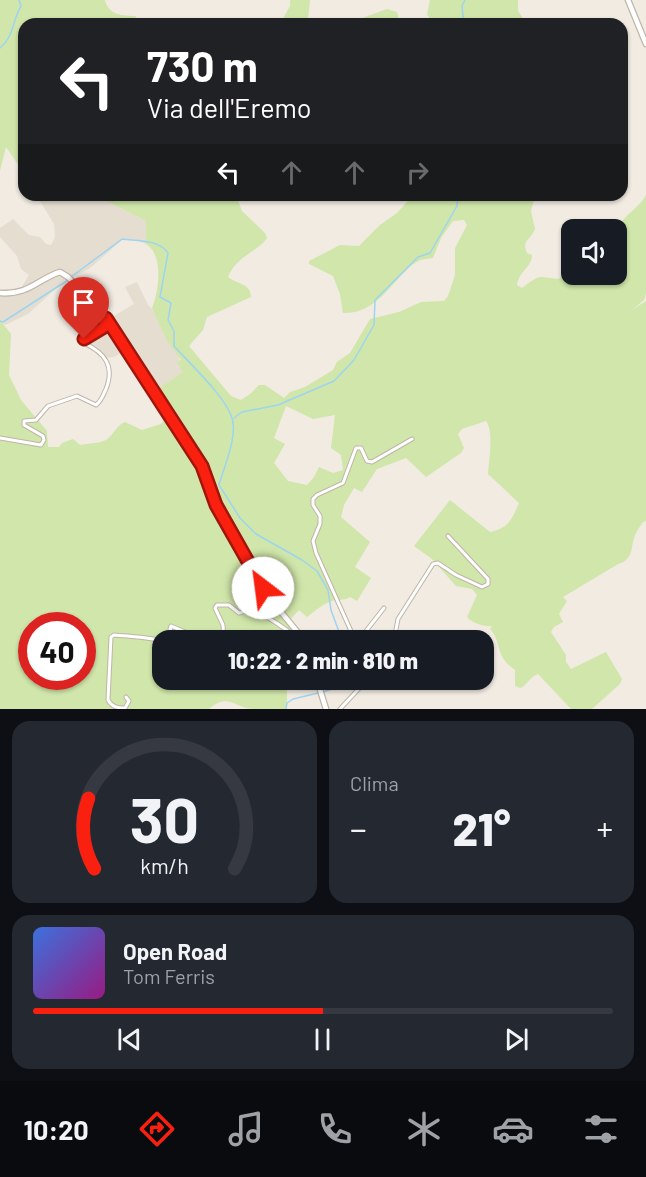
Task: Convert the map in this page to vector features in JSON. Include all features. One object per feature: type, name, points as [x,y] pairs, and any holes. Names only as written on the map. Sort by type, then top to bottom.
[{"type":"street","points":[[628,0],[646,44]]},
{"type":"street","points":[[0,293],[32,288],[60,272],[106,318],[202,466],[216,505],[278,610],[295,630]]},
{"type":"street","points":[[0,438],[41,445],[44,440],[43,436],[24,425],[24,422],[36,420],[48,406],[77,396],[96,405],[101,401],[111,377],[110,367],[102,355],[84,343],[84,339],[104,327],[106,318]]},
{"type":"street","points":[[352,630],[316,553],[313,541],[321,516],[313,505],[313,499],[343,483],[356,448],[361,448],[367,461],[372,462],[412,439]]},
{"type":"street","points":[[396,630],[401,612],[435,562],[482,587],[488,584],[488,579],[473,566],[448,536]]},
{"type":"street","points":[[223,630],[215,608],[217,605],[229,605],[239,613],[249,610],[256,611],[286,630]]},
{"type":"street","points":[[365,630],[384,608]]},
{"type":"street","points":[[126,697],[129,701],[125,708],[117,708],[108,700],[111,638],[114,635],[152,638]]},
{"type":"street","points":[[320,690],[326,709]]},
{"type":"street","points":[[340,709],[358,690]]},
{"type":"shaded area","points":[[40,201],[106,201],[146,221],[146,244],[132,239],[122,240],[89,269],[64,281],[28,314],[5,325],[0,320],[0,290],[21,288],[29,275],[21,269],[17,256],[0,237],[0,228],[13,219],[29,235],[40,237],[46,244],[51,245],[55,237],[54,224]]},
{"type":"shaded area","points":[[137,282],[148,305],[155,312],[166,339],[177,351],[183,372],[153,392],[140,377],[126,350],[114,357],[106,358],[82,344],[81,341],[87,332],[134,304],[125,287]]},
{"type":"green space","points":[[0,0],[105,0],[113,12],[136,16],[136,18],[18,18],[18,164],[6,147],[0,171]]},
{"type":"green space","points":[[290,0],[310,0],[308,18],[283,18],[290,6]]},
{"type":"green space","points":[[430,0],[518,0],[518,11],[523,18],[429,18],[427,14]]},
{"type":"green space","points":[[387,9],[397,12],[398,18],[362,18]]},
{"type":"green space","points":[[646,195],[646,293],[644,300],[632,310],[646,301],[646,521],[635,535],[631,553],[627,559],[563,597],[567,601],[559,614],[563,622],[554,627],[551,632],[566,655],[566,662],[571,669],[606,652],[622,679],[620,684],[592,709],[571,709],[538,674],[523,687],[515,686],[515,670],[508,665],[501,654],[494,630],[490,629],[492,626],[478,624],[467,617],[477,595],[472,589],[456,586],[432,559],[414,546],[450,500],[490,532],[502,528],[512,518],[519,503],[488,474],[490,432],[486,421],[462,429],[458,434],[464,448],[461,453],[426,477],[406,458],[377,469],[362,492],[354,488],[344,505],[341,517],[370,542],[355,567],[371,578],[357,601],[350,597],[335,600],[307,617],[299,610],[289,621],[296,630],[152,630],[152,690],[287,690],[287,709],[253,709],[227,701],[209,709],[0,709],[0,320],[11,334],[9,375],[21,400],[47,431],[48,447],[59,447],[62,443],[73,439],[80,445],[103,441],[125,422],[142,430],[161,424],[167,417],[153,392],[183,372],[177,362],[181,360],[166,339],[152,308],[157,292],[158,265],[152,249],[146,244],[146,221],[106,201],[238,201],[242,211],[265,233],[267,238],[237,263],[228,277],[246,286],[251,297],[207,317],[203,330],[189,346],[231,396],[241,400],[259,385],[265,385],[284,398],[290,392],[305,387],[333,370],[337,362],[350,353],[370,319],[399,312],[421,302],[444,301],[448,296],[455,275],[455,248],[467,225],[464,220],[453,221],[441,238],[433,258],[420,260],[412,265],[373,304],[354,312],[343,313],[340,294],[333,276],[309,264],[309,261],[340,245],[359,246],[408,201],[534,201],[531,211],[535,229],[525,245],[527,253],[532,255],[528,266],[518,280],[517,285],[522,288],[540,277],[559,279],[561,275],[561,285],[627,285],[627,219],[624,219]],"holes":[[[286,406],[313,419],[335,415],[331,448],[341,455],[343,470],[333,473],[319,467],[307,485],[288,481],[274,463],[285,444],[274,438]]]},
{"type":"waterway","points":[[0,48],[10,34],[21,6],[19,0]]},
{"type":"waterway","points":[[463,18],[462,6],[465,0]]},
{"type":"waterway","points":[[234,418],[242,412],[278,405],[334,381],[354,360],[374,325],[375,300],[418,257],[430,253],[457,206],[457,201]]},
{"type":"waterway","points":[[71,277],[122,239],[153,243],[164,248],[168,253],[160,297],[171,303],[168,320],[174,331],[174,346],[215,390],[232,418],[232,443],[219,485],[240,518],[256,534],[317,571],[328,590],[331,610],[338,630]]},
{"type":"waterway","points":[[0,321],[3,322],[68,280]]},
{"type":"waterway","points":[[323,692],[329,690]]},
{"type":"waterway","points":[[286,709],[287,703],[293,699],[318,693]]},
{"type":"route","points":[[84,339],[104,327],[106,318],[159,404],[202,466],[216,505],[263,588]]}]
